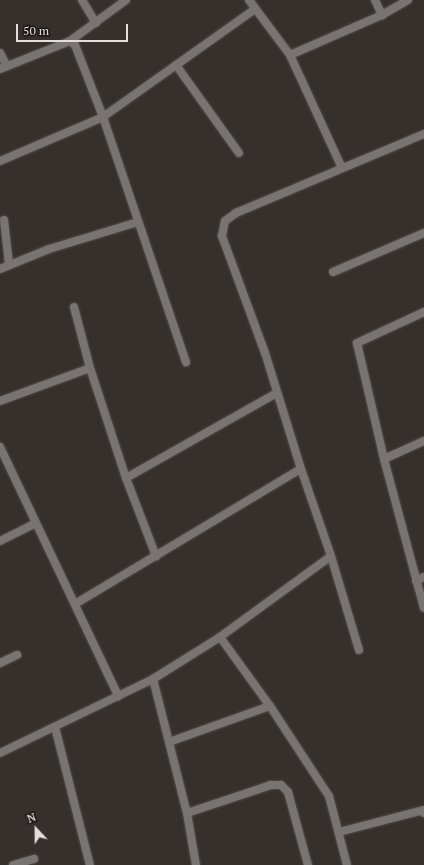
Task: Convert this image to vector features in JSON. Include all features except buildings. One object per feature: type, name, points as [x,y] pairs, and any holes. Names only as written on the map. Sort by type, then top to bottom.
[{"type":"street","points":[[82,0],[96,23]]},
{"type":"street","points":[[0,54],[3,68],[70,41],[126,0]]},
{"type":"street","points":[[249,0],[290,55],[342,168]]},
{"type":"street","points":[[375,0],[382,15]]},
{"type":"street","points":[[290,55],[382,15],[408,0]]},
{"type":"street","points":[[0,161],[103,118],[255,9]]},
{"type":"street","points":[[70,41],[75,45],[103,118],[186,362]]},
{"type":"street","points":[[176,66],[239,153]]},
{"type":"street","points":[[359,650],[332,556],[301,469],[265,354],[222,236],[224,221],[236,213],[424,134]]},
{"type":"street","points":[[4,220],[9,264]]},
{"type":"street","points":[[0,269],[9,264],[49,249],[138,222]]},
{"type":"street","points":[[333,272],[424,233]]},
{"type":"street","points":[[74,307],[90,368],[126,478],[156,556]]},
{"type":"street","points":[[424,312],[357,343],[384,460],[420,579],[424,608]]},
{"type":"street","points":[[0,401],[90,368]]},
{"type":"street","points":[[126,478],[277,393]]},
{"type":"street","points":[[384,460],[424,441]]},
{"type":"street","points":[[0,447],[118,696]]},
{"type":"street","points":[[75,604],[301,469]]},
{"type":"street","points":[[0,541],[36,524]]},
{"type":"street","points":[[0,753],[153,679],[220,637],[332,556]]},
{"type":"street","points":[[220,637],[270,706],[329,796],[347,865]]},
{"type":"street","points":[[0,663],[17,655]]},
{"type":"street","points":[[153,679],[187,813],[196,865]]},
{"type":"street","points":[[169,742],[270,706]]},
{"type":"street","points":[[55,727],[90,865]]},
{"type":"street","points":[[187,813],[271,785],[281,785],[288,792],[308,865]]},
{"type":"street","points":[[338,832],[424,810],[424,812]]},
{"type":"street","points":[[13,865],[34,859]]}]
